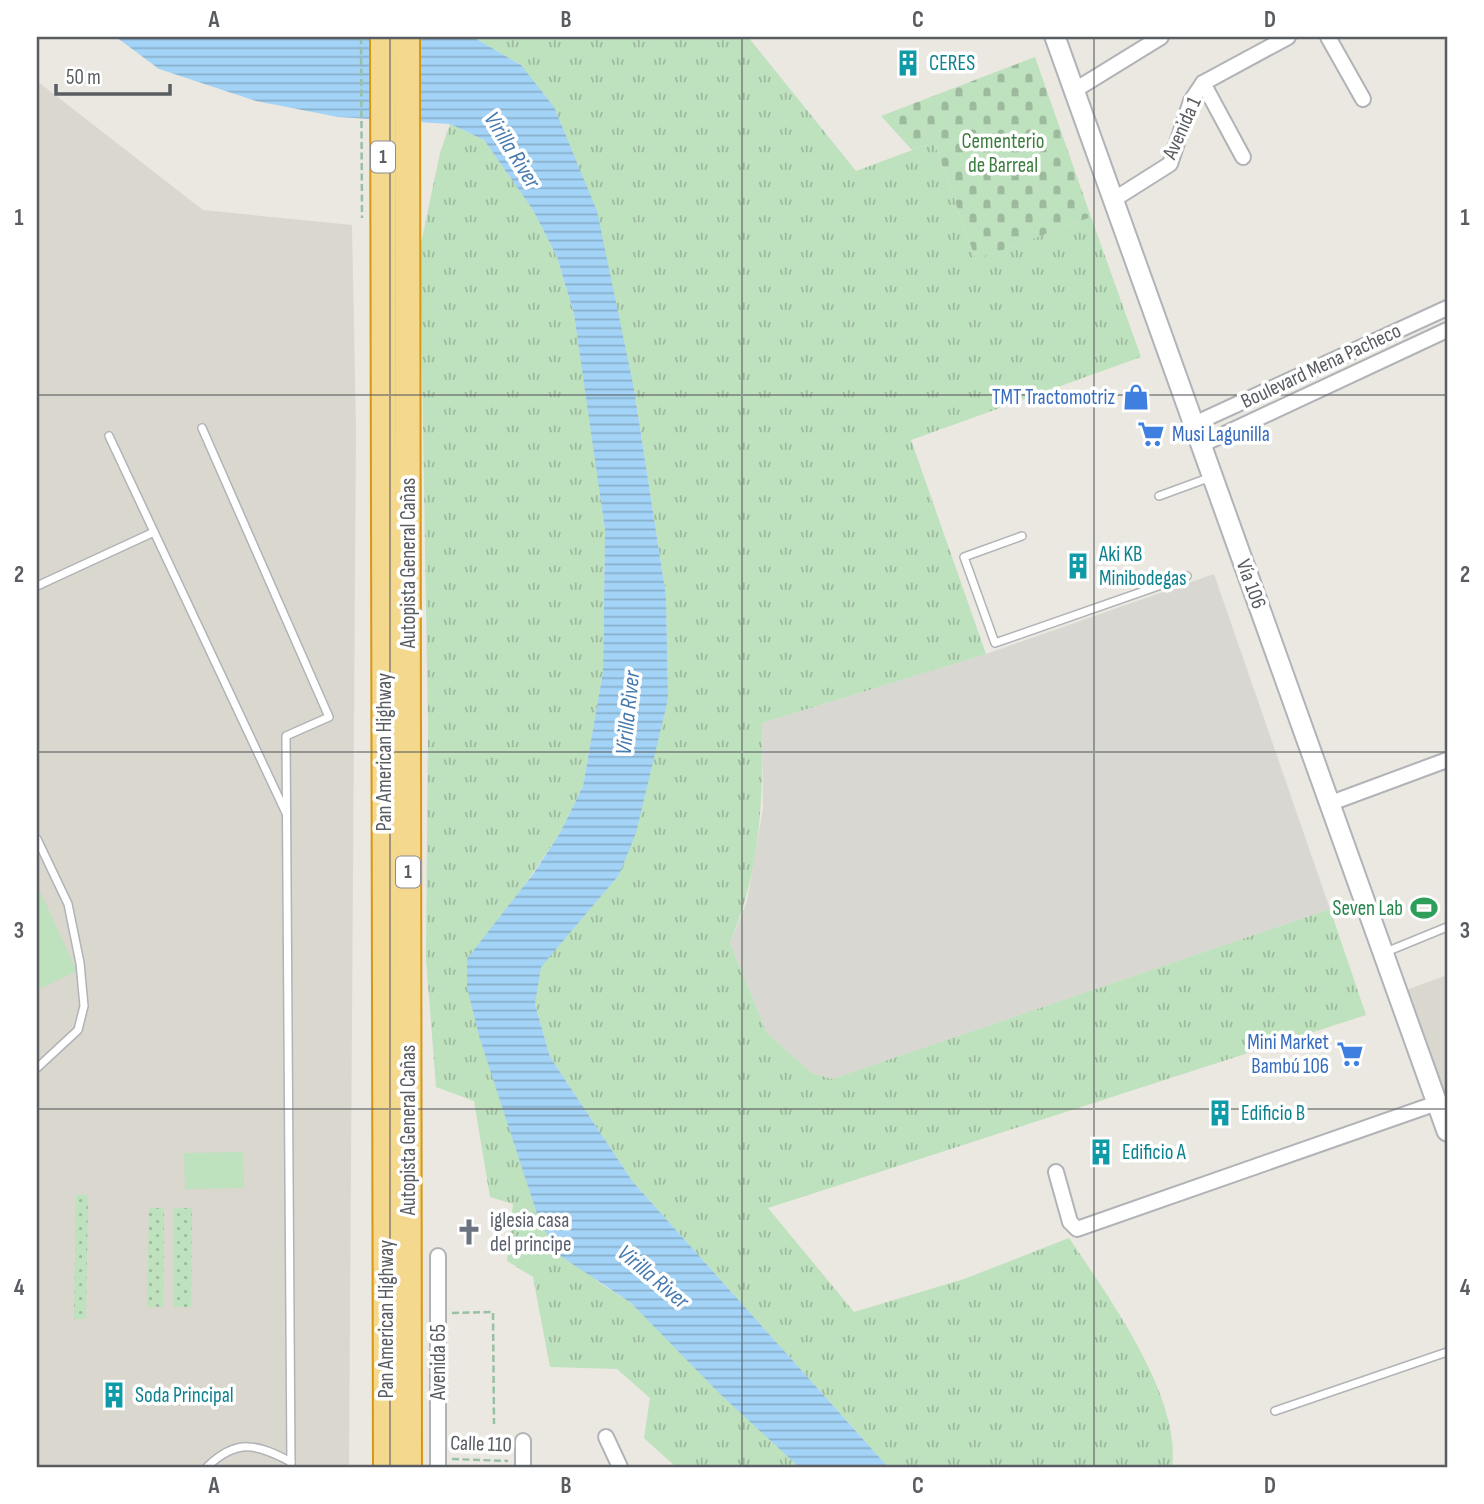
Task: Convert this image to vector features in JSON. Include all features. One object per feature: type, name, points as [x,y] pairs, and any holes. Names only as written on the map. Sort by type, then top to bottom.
[{"type":"highway","name":"Pan American Highway","points":[[383,37],[395,277],[386,1467]]},
{"type":"highway","name":"Autopista General Cañas","points":[[407,37],[395,277],[409,1467]]},
{"type":"main road","name":"Vía 106","points":[[1055,37],[1447,1131]]},
{"type":"street","points":[[1075,90],[1161,37]]},
{"type":"street","name":"Avenida 1","points":[[1113,200],[1170,164],[1191,102],[1203,83],[1288,37]]},
{"type":"street","points":[[1328,37],[1363,99]]},
{"type":"street","points":[[1203,83],[1243,158]]},
{"type":"street","name":"Boulevard Mena Pacheco","points":[[1195,425],[1447,308]]},
{"type":"street","name":"Boulevard Mena Pacheco","points":[[1201,445],[1447,330]]},
{"type":"street","points":[[1348,354],[1357,372]]},
{"type":"street","points":[[1331,803],[1447,760]]},
{"type":"street","points":[[1056,1172],[1070,1222],[1077,1228],[1437,1103]]},
{"type":"street","name":"Avenida 65","points":[[438,1256],[438,1463]]},
{"type":"street","points":[[606,1437],[620,1467]]},
{"type":"street","points":[[523,1441],[523,1464]]},
{"type":"lane","points":[[202,428],[329,717],[286,736],[291,1464]]},
{"type":"lane","points":[[109,436],[288,817]]},
{"type":"lane","points":[[1159,496],[1212,477]]},
{"type":"lane","points":[[37,586],[154,532]]},
{"type":"lane","points":[[1022,536],[964,557],[995,643],[1187,576]]},
{"type":"lane","points":[[37,839],[68,904],[80,963],[83,1006],[78,1030],[37,1068]]},
{"type":"lane","points":[[1384,952],[1447,928]]},
{"type":"lane","points":[[1275,1411],[1447,1352]]},
{"type":"lane","points":[[207,1467],[226,1452],[245,1446],[263,1447],[291,1464]]},
{"type":"path","points":[[361,37],[362,225]]},
{"type":"path","points":[[438,1313],[493,1312],[494,1424]]},
{"type":"path","name":"Calle 110","points":[[438,1463],[523,1464]]},
{"type":"shaded area","points":[[37,81],[203,210],[352,225],[356,429],[349,1467],[37,1467]]},
{"type":"shaded area","points":[[1214,574],[1330,909],[832,1079],[812,1073],[767,1033],[730,943],[747,901],[763,808],[762,723],[986,654]]},
{"type":"shaded area","points":[[1447,975],[1447,1131],[1398,993]]},
{"type":"green space","points":[[473,37],[748,37],[856,171],[934,142],[976,260],[1091,217],[1141,357],[911,440],[986,654],[762,723],[758,835],[748,888],[730,943],[767,1033],[812,1073],[832,1079],[1330,909],[1366,1015],[768,1208],[854,1312],[964,1279],[1069,1238],[1121,1317],[1154,1379],[1172,1439],[1172,1467],[888,1467],[633,1182],[550,1057],[535,1004],[540,967],[619,875],[668,699],[666,596],[634,389],[521,65]]},
{"type":"green space","name":"Cementerio de Barreal","points":[[1035,57],[1091,217],[976,260],[934,142],[912,150],[881,116]]},
{"type":"green space","points":[[450,124],[484,140],[533,210],[557,257],[574,314],[605,530],[603,672],[583,786],[560,833],[512,903],[519,1156],[539,1220],[598,1282],[631,1303],[799,1467],[676,1467],[644,1438],[650,1398],[617,1369],[550,1367],[533,1277],[507,1261],[513,1204],[490,1197],[474,1101],[436,1087],[426,958],[428,726],[420,248],[440,153]]},
{"type":"green space","points":[[37,885],[77,971],[37,990]]},
{"type":"green space","points":[[243,1152],[244,1188],[185,1189],[184,1153]]},
{"type":"green space","points":[[76,1195],[88,1195],[86,1319],[74,1319]]},
{"type":"green space","points":[[149,1208],[164,1208],[163,1307],[147,1307]]},
{"type":"green space","points":[[173,1208],[192,1208],[191,1307],[174,1307]]},
{"type":"water","name":"Virilla River","points":[[116,37],[473,37],[521,65],[554,107],[597,211],[634,389],[666,596],[668,699],[636,833],[619,875],[541,967],[535,1004],[550,1057],[633,1182],[888,1467],[799,1467],[720,1394],[631,1303],[559,1255],[539,1220],[479,1036],[467,987],[467,959],[533,874],[560,833],[583,786],[603,672],[605,530],[574,314],[557,257],[533,210],[484,140],[450,124],[338,117],[256,101],[159,69]]},
{"type":"place","name":"CERES","points":[[908,63]]},
{"type":"place","name":"TMT Tractomotriz","points":[[1136,397]]},
{"type":"place","name":"Musi Lagunilla","points":[[1151,434]]},
{"type":"place","name":"Aki KB Minibodegas","points":[[1078,566]]},
{"type":"place","name":"Seven Lab","points":[[1424,908]]},
{"type":"place","name":"Mini Market Bambú 106","points":[[1350,1054]]},
{"type":"place","name":"Edificio B","points":[[1220,1113]]},
{"type":"place","name":"Edificio A","points":[[1101,1152]]},
{"type":"place","name":"iglesia casa del principe","points":[[469,1232]]},
{"type":"place","name":"Soda Principal","points":[[114,1395]]}]
